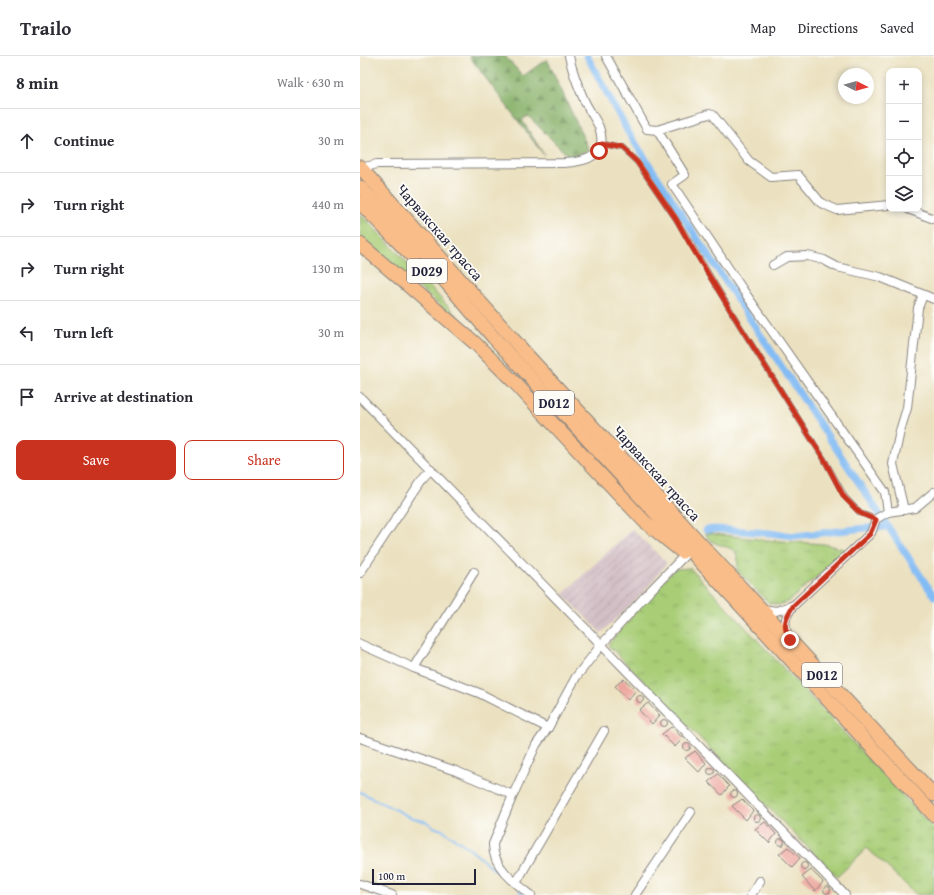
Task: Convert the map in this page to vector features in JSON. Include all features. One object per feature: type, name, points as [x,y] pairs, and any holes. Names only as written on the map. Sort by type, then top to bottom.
[{"type":"highway","name":"Чарвакская трасса","points":[[360,167],[534,362],[934,795]]},
{"type":"highway","name":"Чарвакская трасса","points":[[360,187],[402,231],[494,338],[934,815]]},
{"type":"highway","name":"D029","points":[[360,204],[494,338]]},
{"type":"highway","points":[[360,244],[476,344],[515,383],[644,521],[706,569]]},
{"type":"street","points":[[360,167],[377,164],[572,163],[593,156],[599,151],[602,144],[598,126],[572,71],[569,56]]},
{"type":"street","points":[[606,56],[647,129],[657,130],[713,114],[749,161],[771,177],[798,175],[821,203],[836,210],[886,205]]},
{"type":"street","points":[[657,130],[685,176],[672,184],[747,297],[885,492],[888,512]]},
{"type":"street","points":[[916,212],[934,219]]},
{"type":"street","points":[[772,265],[787,257],[808,256],[824,260],[837,267],[880,277],[934,299]]},
{"type":"street","points":[[904,510],[893,464],[900,431],[907,408],[918,308],[923,295]]},
{"type":"street","points":[[360,397],[845,895]]},
{"type":"street","points":[[360,573],[422,478],[431,469]]},
{"type":"street","points":[[790,640],[787,636],[787,614],[794,605],[870,534],[876,520],[888,512],[915,508],[934,492]]},
{"type":"street","points":[[531,895],[516,883],[495,859],[492,851],[493,844],[513,795],[536,745],[548,728],[576,677],[602,644],[685,554]]},
{"type":"street","points":[[414,668],[474,572]]},
{"type":"street","points":[[760,608],[768,611],[776,611],[794,605]]},
{"type":"street","points":[[360,644],[414,668],[479,693],[548,728]]},
{"type":"street","points":[[516,883],[604,731]]},
{"type":"street","points":[[360,738],[456,771],[513,795]]},
{"type":"street","points":[[635,895],[691,812]]},
{"type":"street","points":[[751,895],[760,881]]},
{"type":"street","points":[[360,884],[392,895]]},
{"type":"lane","points":[[602,144],[622,148],[637,162],[676,219],[732,314],[824,459],[844,497],[860,513],[876,520]]},
{"type":"shaded area","points":[[632,529],[667,563],[640,596],[601,633],[563,594]]},
{"type":"green space","points":[[469,56],[505,56],[523,76],[547,59],[589,150],[570,158],[528,116],[522,120],[544,155]]},
{"type":"green space","points":[[360,213],[476,336],[360,238]]},
{"type":"green space","points":[[705,533],[766,540],[824,544],[847,550],[789,601],[779,605],[769,603],[737,571],[737,556],[732,549],[711,541]]},
{"type":"green space","points":[[690,568],[934,829],[934,895],[917,895],[867,848],[837,877],[608,645],[645,600],[675,569]]},
{"type":"building","points":[[624,679],[636,690],[628,700],[615,686]]},
{"type":"building","points":[[640,696],[643,699],[640,702],[637,699]]},
{"type":"building","points":[[648,703],[660,715],[652,724],[639,710]]},
{"type":"building","points":[[664,720],[667,723],[664,726],[661,723]]},
{"type":"building","points":[[671,727],[683,738],[675,747],[662,734]]},
{"type":"building","points":[[687,744],[690,747],[687,750],[684,747]]},
{"type":"building","points":[[695,751],[706,763],[699,772],[685,758]]},
{"type":"building","points":[[711,768],[714,771],[711,774],[708,771]]},
{"type":"building","points":[[718,774],[729,786],[722,795],[708,782]]},
{"type":"building","points":[[734,791],[737,794],[734,797],[731,794]]},
{"type":"building","points":[[742,799],[753,811],[746,820],[732,806]]},
{"type":"building","points":[[757,815],[760,818],[757,821],[754,818]]},
{"type":"building","points":[[765,822],[776,834],[769,843],[755,829]]},
{"type":"building","points":[[781,839],[784,842],[781,845],[778,842]]},
{"type":"building","points":[[788,847],[800,858],[792,867],[779,854]]},
{"type":"building","points":[[804,863],[807,866],[804,869],[801,866]]},
{"type":"building","points":[[811,870],[823,882],[815,891],[802,877]]},
{"type":"building","points":[[827,887],[830,890],[827,893],[824,890]]},
{"type":"waterway","points":[[587,56],[628,132],[934,596]]},
{"type":"waterway","points":[[706,530],[716,529],[795,536],[887,527]]},
{"type":"waterway","points":[[360,792],[410,817],[427,822],[433,827],[442,830],[466,846],[508,881]]},
{"type":"waterway","points":[[519,891],[524,895]]},
{"type":"route","points":[[599,151],[602,144],[622,148],[637,162],[676,219],[740,326],[824,459],[844,497],[860,513],[876,520],[870,534],[828,575],[794,605],[787,614],[787,636],[790,640]]}]
